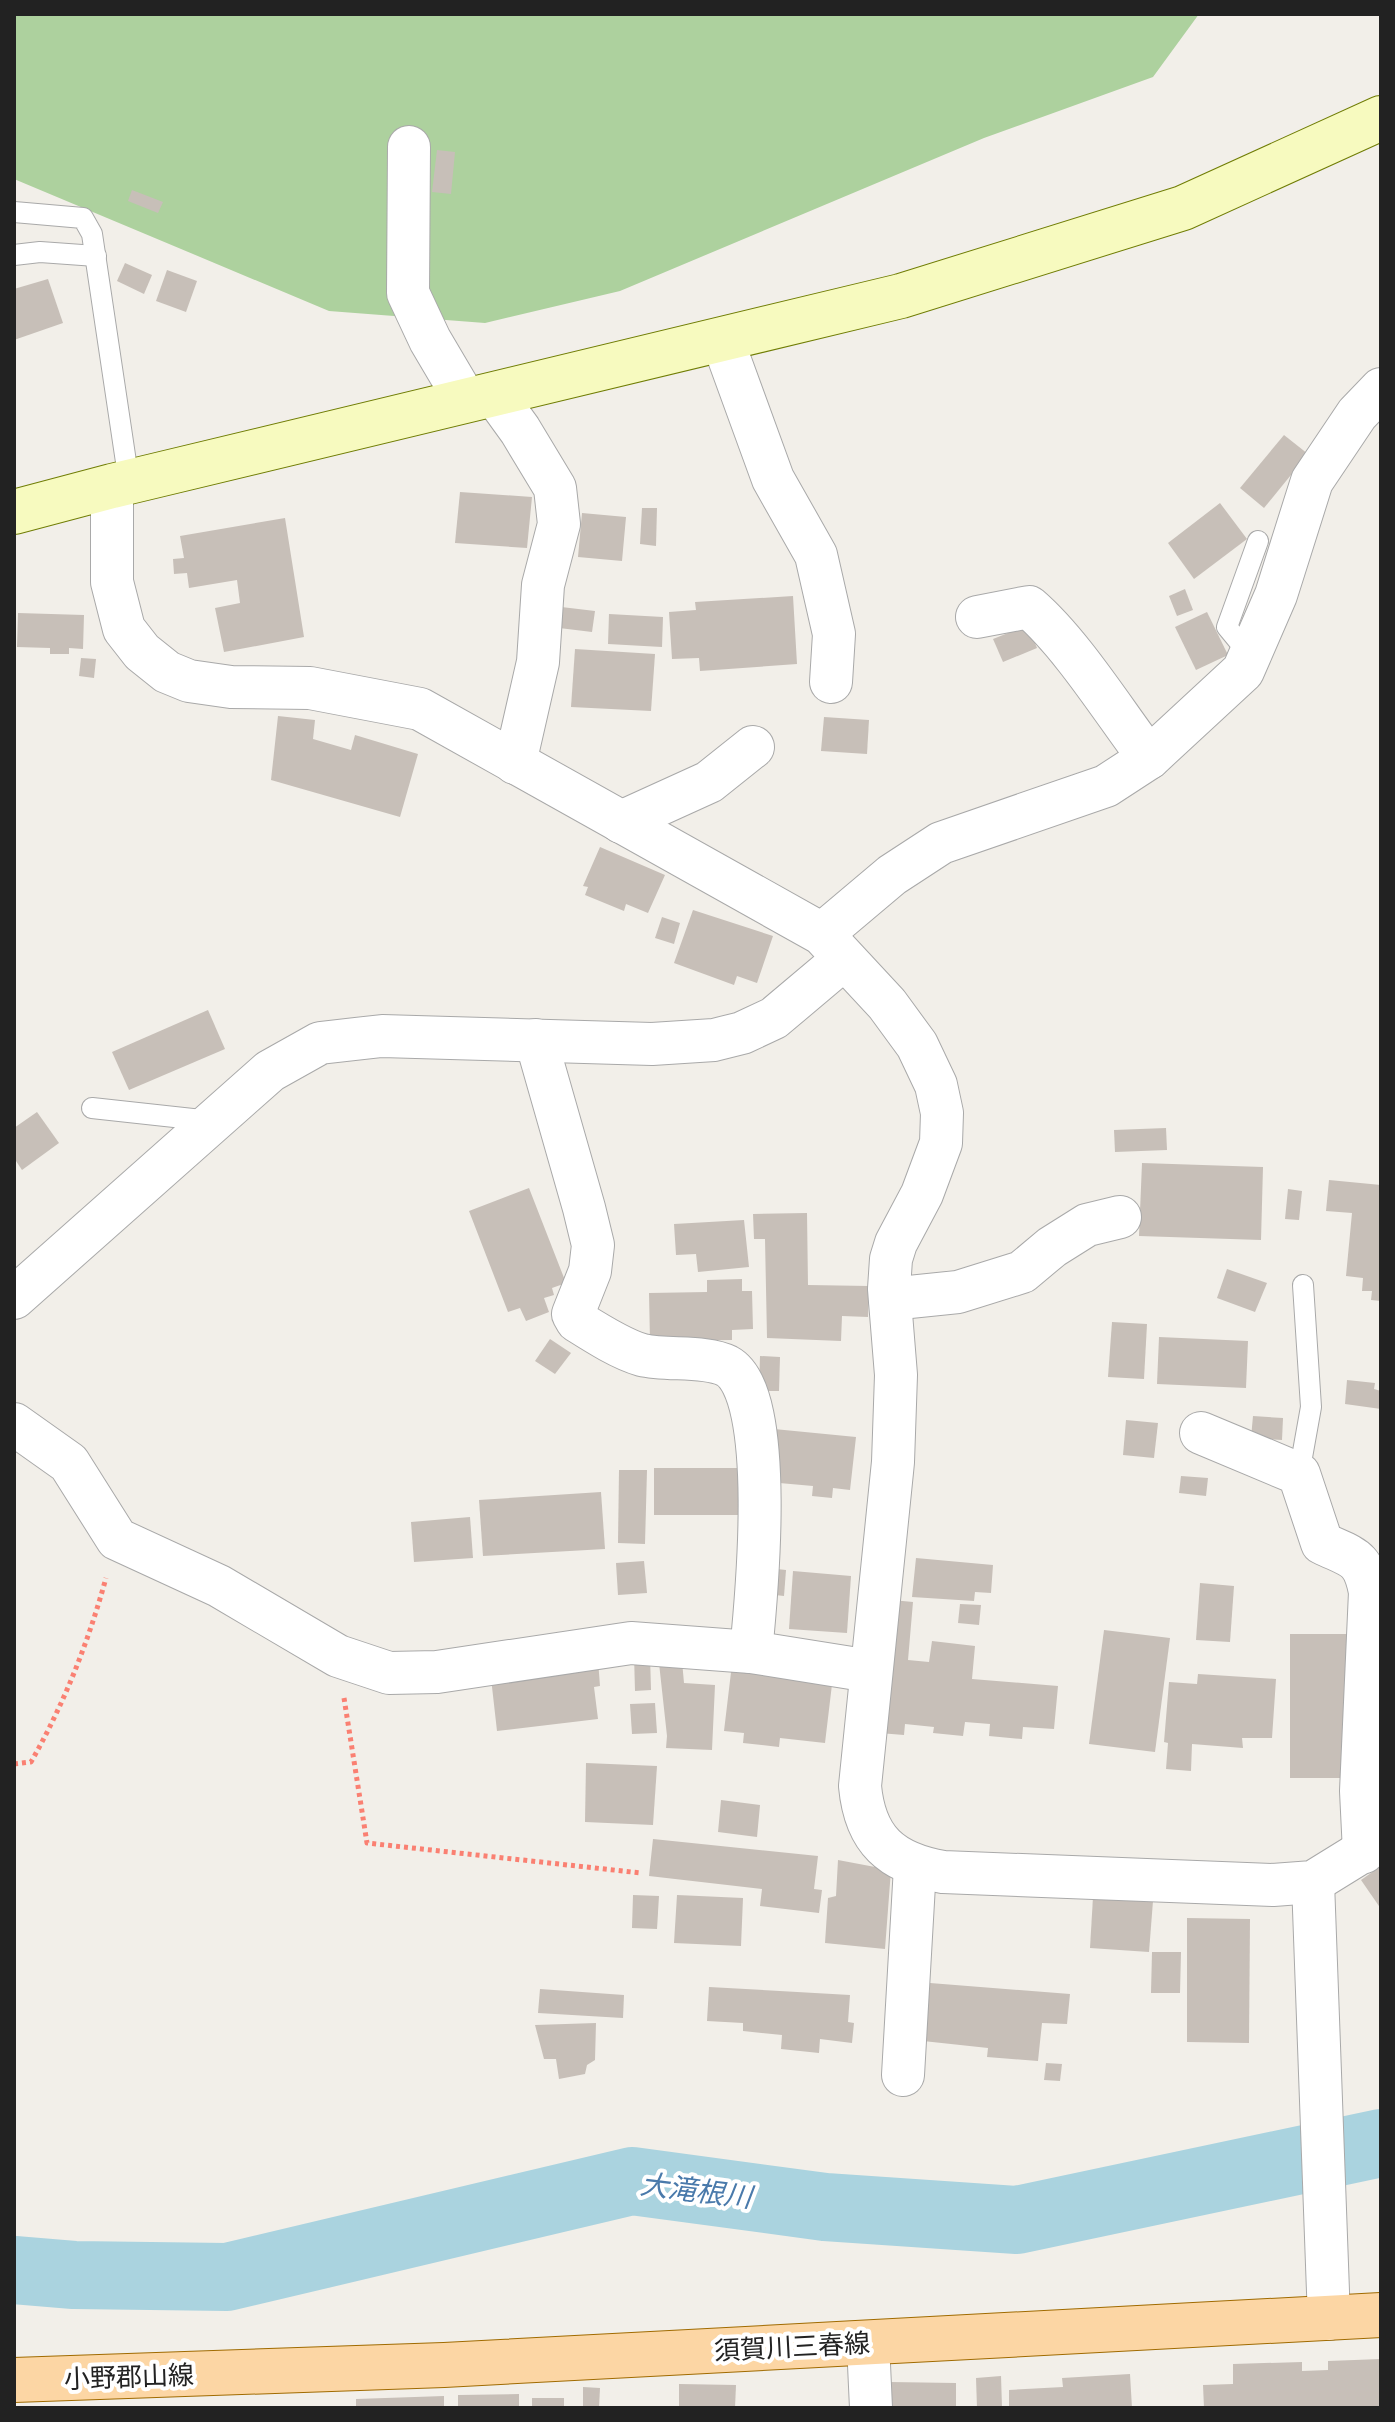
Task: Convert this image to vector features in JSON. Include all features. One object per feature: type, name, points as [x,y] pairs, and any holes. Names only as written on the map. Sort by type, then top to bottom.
[{"type":"main road","name":"須賀川三春線","points":[[233,2391],[868,2343],[1381,2315]]},
{"type":"main road","name":"小野郡山線","points":[[14,2380],[233,2391]]},
{"type":"street","points":[[14,512],[901,296],[1183,208],[1381,118]]},
{"type":"street","points":[[409,147],[408,293],[430,340],[480,397],[520,430],[555,488],[559,524],[543,585],[538,662],[515,763]]},
{"type":"street","points":[[722,339],[773,479],[816,555],[834,634],[831,682]]},
{"type":"street","points":[[14,1298],[270,1071],[320,1043],[382,1036],[652,1044],[714,1040],[742,1033],[774,1018],[892,875],[941,843],[1106,786],[1149,758],[1243,671],[1276,595],[1312,481],[1357,414],[1381,389]]},
{"type":"street","points":[[120,484],[112,582],[124,629],[142,652],[167,672],[189,681],[231,687],[310,688],[420,709],[833,946],[887,1004],[917,1045],[936,1085],[942,1113],[941,1143],[922,1194],[891,1259],[890,1299],[896,1375],[893,1462],[860,1786],[863,1814],[889,1851],[915,1867],[943,1872],[1273,1885],[1313,1882],[1372,1846],[1361,1791],[1370,1592],[1366,1571],[1358,1560],[1322,1543],[1299,1474],[1201,1433]]},
{"type":"street","points":[[977,617],[1029,607],[1082,668],[1149,758]]},
{"type":"street","points":[[621,822],[709,782],[753,747]]},
{"type":"street","points":[[536,1040],[593,1245],[590,1271],[573,1314],[577,1321],[642,1355],[728,1367],[741,1380],[759,1454],[759,1582],[751,1652]]},
{"type":"street","points":[[890,1299],[958,1292],[1022,1272],[1052,1247],[1087,1225],[1120,1217]]},
{"type":"street","points":[[14,1424],[69,1463],[117,1539],[219,1586],[338,1656],[389,1673],[437,1672],[631,1643],[751,1652],[870,1671]]},
{"type":"street","points":[[903,2075],[915,1867]]},
{"type":"street","points":[[1313,1882],[1329,2319]]},
{"type":"street","points":[[868,2343],[871,2408]]},
{"type":"lane","points":[[14,212],[83,218],[92,234],[120,484]]},
{"type":"lane","points":[[14,255],[40,252],[96,256]]},
{"type":"lane","points":[[1250,655],[1227,627],[1258,541]]},
{"type":"lane","points":[[92,1108],[212,1121]]},
{"type":"lane","points":[[1299,1474],[1311,1407],[1303,1285]]},
{"type":"path","points":[[14,1764],[31,1762],[77,1669],[117,1539]]},
{"type":"path","points":[[338,1656],[367,1843],[641,1873]]},
{"type":"green space","points":[[14,14],[1199,14],[1153,77],[984,138],[620,291],[485,323],[329,311],[14,179]]},
{"type":"building","points":[[437,150],[455,152],[451,194],[432,192]]},
{"type":"building","points":[[132,190],[163,202],[158,213],[128,201]]},
{"type":"building","points":[[125,263],[152,275],[144,294],[117,281]]},
{"type":"building","points":[[167,270],[197,281],[186,312],[156,301]]},
{"type":"building","points":[[48,279],[63,323],[14,340],[14,289]]},
{"type":"building","points":[[1284,435],[1308,454],[1264,508],[1240,488]]},
{"type":"building","points":[[460,492],[532,497],[527,548],[455,543]]},
{"type":"building","points":[[1220,503],[1247,539],[1194,579],[1168,543]]},
{"type":"building","points":[[642,508],[657,508],[656,546],[640,544]]},
{"type":"building","points":[[582,513],[626,517],[622,561],[578,557]]},
{"type":"building","points":[[285,518],[304,637],[224,652],[215,608],[240,603],[237,580],[189,588],[187,573],[174,574],[173,559],[184,558],[180,536]]},
{"type":"building","points":[[1185,589],[1193,610],[1177,616],[1169,596]]},
{"type":"building","points":[[793,596],[797,664],[700,671],[699,658],[672,659],[669,612],[696,610],[695,602]]},
{"type":"building","points":[[553,606],[595,611],[592,632],[551,627]]},
{"type":"building","points":[[1207,612],[1228,655],[1196,670],[1175,627]]},
{"type":"building","points":[[18,613],[84,615],[83,649],[69,648],[69,654],[50,654],[50,648],[17,647]]},
{"type":"building","points":[[609,614],[663,617],[662,647],[608,644]]},
{"type":"building","points":[[1028,625],[1037,648],[1003,662],[993,639]]},
{"type":"building","points":[[575,649],[655,654],[651,711],[571,707]]},
{"type":"building","points":[[81,658],[96,659],[94,678],[79,676]]},
{"type":"building","points":[[278,716],[315,720],[313,739],[351,750],[355,735],[418,754],[400,817],[271,780]]},
{"type":"building","points":[[824,717],[869,720],[867,754],[821,751]]},
{"type":"building","points":[[600,847],[665,875],[648,913],[626,904],[624,911],[585,895],[588,887],[583,886]]},
{"type":"building","points":[[693,910],[773,936],[757,983],[737,976],[734,985],[674,963]]},
{"type":"building","points":[[662,917],[680,923],[674,944],[655,938]]},
{"type":"building","points":[[208,1010],[225,1049],[129,1090],[112,1052]]},
{"type":"building","points":[[37,1112],[59,1143],[22,1170],[14,1158],[14,1128]]},
{"type":"building","points":[[1166,1128],[1167,1150],[1115,1152],[1114,1130]]},
{"type":"building","points":[[1142,1163],[1263,1167],[1261,1240],[1139,1236]]},
{"type":"building","points":[[1329,1180],[1381,1185],[1381,1301],[1371,1300],[1372,1291],[1362,1291],[1363,1278],[1346,1276],[1352,1213],[1326,1211]]},
{"type":"building","points":[[529,1188],[566,1283],[552,1288],[554,1295],[544,1298],[549,1312],[526,1321],[520,1308],[508,1312],[469,1211]]},
{"type":"building","points":[[1288,1189],[1302,1191],[1299,1220],[1285,1219]]},
{"type":"building","points":[[807,1213],[808,1285],[869,1286],[868,1317],[842,1316],[841,1341],[767,1338],[765,1239],[754,1239],[753,1214]]},
{"type":"building","points":[[744,1220],[749,1267],[698,1272],[696,1254],[676,1255],[674,1224]]},
{"type":"building","points":[[1227,1269],[1267,1283],[1255,1312],[1217,1298]]},
{"type":"building","points":[[742,1279],[742,1291],[752,1291],[753,1329],[732,1330],[732,1340],[650,1341],[649,1293],[707,1292],[707,1280]]},
{"type":"building","points":[[1112,1322],[1147,1324],[1144,1379],[1108,1377]]},
{"type":"building","points":[[1159,1337],[1248,1341],[1246,1388],[1157,1384]]},
{"type":"building","points":[[550,1339],[571,1353],[555,1374],[535,1361]]},
{"type":"building","points":[[760,1356],[780,1357],[779,1391],[759,1391]]},
{"type":"building","points":[[1347,1380],[1375,1383],[1374,1389],[1381,1391],[1381,1409],[1345,1404]]},
{"type":"building","points":[[1253,1416],[1283,1418],[1282,1440],[1251,1438]]},
{"type":"building","points":[[1126,1420],[1158,1423],[1154,1458],[1123,1455]]},
{"type":"building","points":[[774,1429],[856,1437],[850,1490],[833,1488],[832,1498],[812,1496],[813,1486],[768,1482]]},
{"type":"building","points":[[654,1468],[739,1468],[739,1515],[654,1515]]},
{"type":"building","points":[[619,1470],[647,1470],[645,1544],[618,1543]]},
{"type":"building","points":[[1181,1476],[1208,1478],[1206,1496],[1179,1493]]},
{"type":"building","points":[[601,1492],[605,1549],[483,1556],[479,1500]]},
{"type":"building","points":[[470,1517],[473,1558],[414,1562],[411,1522]]},
{"type":"building","points":[[916,1558],[993,1565],[991,1593],[975,1592],[974,1601],[912,1597]]},
{"type":"building","points":[[644,1561],[647,1593],[618,1595],[616,1563]]},
{"type":"building","points":[[768,1568],[786,1570],[784,1596],[766,1594]]},
{"type":"building","points":[[793,1571],[851,1576],[847,1633],[789,1629]]},
{"type":"building","points":[[1200,1583],[1234,1586],[1230,1642],[1196,1640]]},
{"type":"building","points":[[892,1600],[913,1602],[908,1660],[929,1662],[932,1641],[975,1646],[972,1679],[1058,1686],[1054,1729],[1023,1727],[1022,1739],[989,1736],[990,1724],[965,1722],[963,1736],[933,1733],[934,1727],[905,1724],[904,1735],[879,1733]]},
{"type":"building","points":[[960,1604],[981,1605],[979,1625],[958,1623]]},
{"type":"building","points":[[1104,1630],[1170,1638],[1155,1752],[1089,1744]]},
{"type":"building","points":[[1290,1634],[1353,1634],[1352,1778],[1290,1778]]},
{"type":"building","points":[[634,1655],[650,1655],[651,1690],[635,1691]]},
{"type":"building","points":[[598,1660],[600,1686],[594,1687],[598,1719],[497,1731],[491,1678]]},
{"type":"building","points":[[682,1661],[684,1683],[715,1685],[712,1750],[666,1748],[659,1663]]},
{"type":"building","points":[[732,1664],[833,1676],[825,1743],[780,1738],[779,1747],[743,1743],[744,1733],[724,1731]]},
{"type":"building","points":[[1198,1674],[1276,1679],[1272,1738],[1242,1738],[1243,1748],[1192,1744],[1191,1771],[1166,1769],[1168,1743],[1164,1742],[1169,1682],[1197,1684]]},
{"type":"building","points":[[655,1703],[657,1733],[632,1734],[630,1704]]},
{"type":"building","points":[[586,1763],[657,1766],[653,1825],[585,1822]]},
{"type":"building","points":[[721,1800],[760,1805],[757,1837],[718,1832]]},
{"type":"building","points":[[653,1839],[818,1856],[814,1889],[822,1890],[819,1913],[760,1906],[762,1889],[649,1876]]},
{"type":"building","points":[[838,1860],[891,1870],[885,1949],[825,1943],[828,1898],[836,1896]]},
{"type":"building","points":[[1381,1866],[1381,1909],[1361,1880]]},
{"type":"building","points":[[633,1895],[659,1896],[657,1929],[632,1928]]},
{"type":"building","points":[[677,1895],[743,1898],[741,1946],[674,1943]]},
{"type":"building","points":[[1093,1897],[1153,1901],[1149,1952],[1090,1948]]},
{"type":"building","points":[[1187,1918],[1250,1919],[1249,2043],[1187,2042]]},
{"type":"building","points":[[1152,1952],[1181,1952],[1180,1993],[1151,1993]]},
{"type":"building","points":[[930,1983],[1070,1994],[1067,2024],[1042,2023],[1038,2061],[987,2057],[988,2048],[923,2041]]},
{"type":"building","points":[[709,1987],[850,1995],[848,2022],[854,2023],[852,2043],[820,2039],[819,2053],[781,2049],[782,2035],[743,2031],[743,2023],[707,2021]]},
{"type":"building","points":[[540,1989],[624,1995],[623,2018],[538,2013]]},
{"type":"building","points":[[596,2023],[595,2060],[587,2065],[585,2074],[559,2079],[556,2059],[544,2059],[535,2025]]},
{"type":"building","points":[[1046,2063],[1062,2064],[1060,2081],[1044,2080]]},
{"type":"building","points":[[1381,2359],[1381,2408],[1204,2408],[1203,2385],[1233,2384],[1233,2364],[1302,2362],[1302,2371],[1328,2370],[1328,2361]]},
{"type":"building","points":[[1130,2374],[1132,2408],[1009,2408],[1009,2390],[1063,2387],[1062,2378]]},
{"type":"building","points":[[1001,2376],[1002,2408],[977,2408],[976,2378]]},
{"type":"building","points":[[890,2382],[956,2383],[956,2408],[889,2408]]},
{"type":"building","points":[[679,2384],[736,2385],[735,2408],[679,2408]]},
{"type":"building","points":[[583,2387],[600,2388],[599,2408],[583,2408]]},
{"type":"building","points":[[519,2394],[519,2408],[458,2408],[458,2395]]},
{"type":"building","points":[[444,2396],[444,2408],[356,2408],[356,2399]]},
{"type":"building","points":[[532,2398],[564,2398],[564,2408],[532,2408]]},
{"type":"waterway","name":"大滝根川","points":[[14,2270],[74,2275],[227,2277],[632,2181],[825,2207],[1017,2220],[1381,2143]]}]
